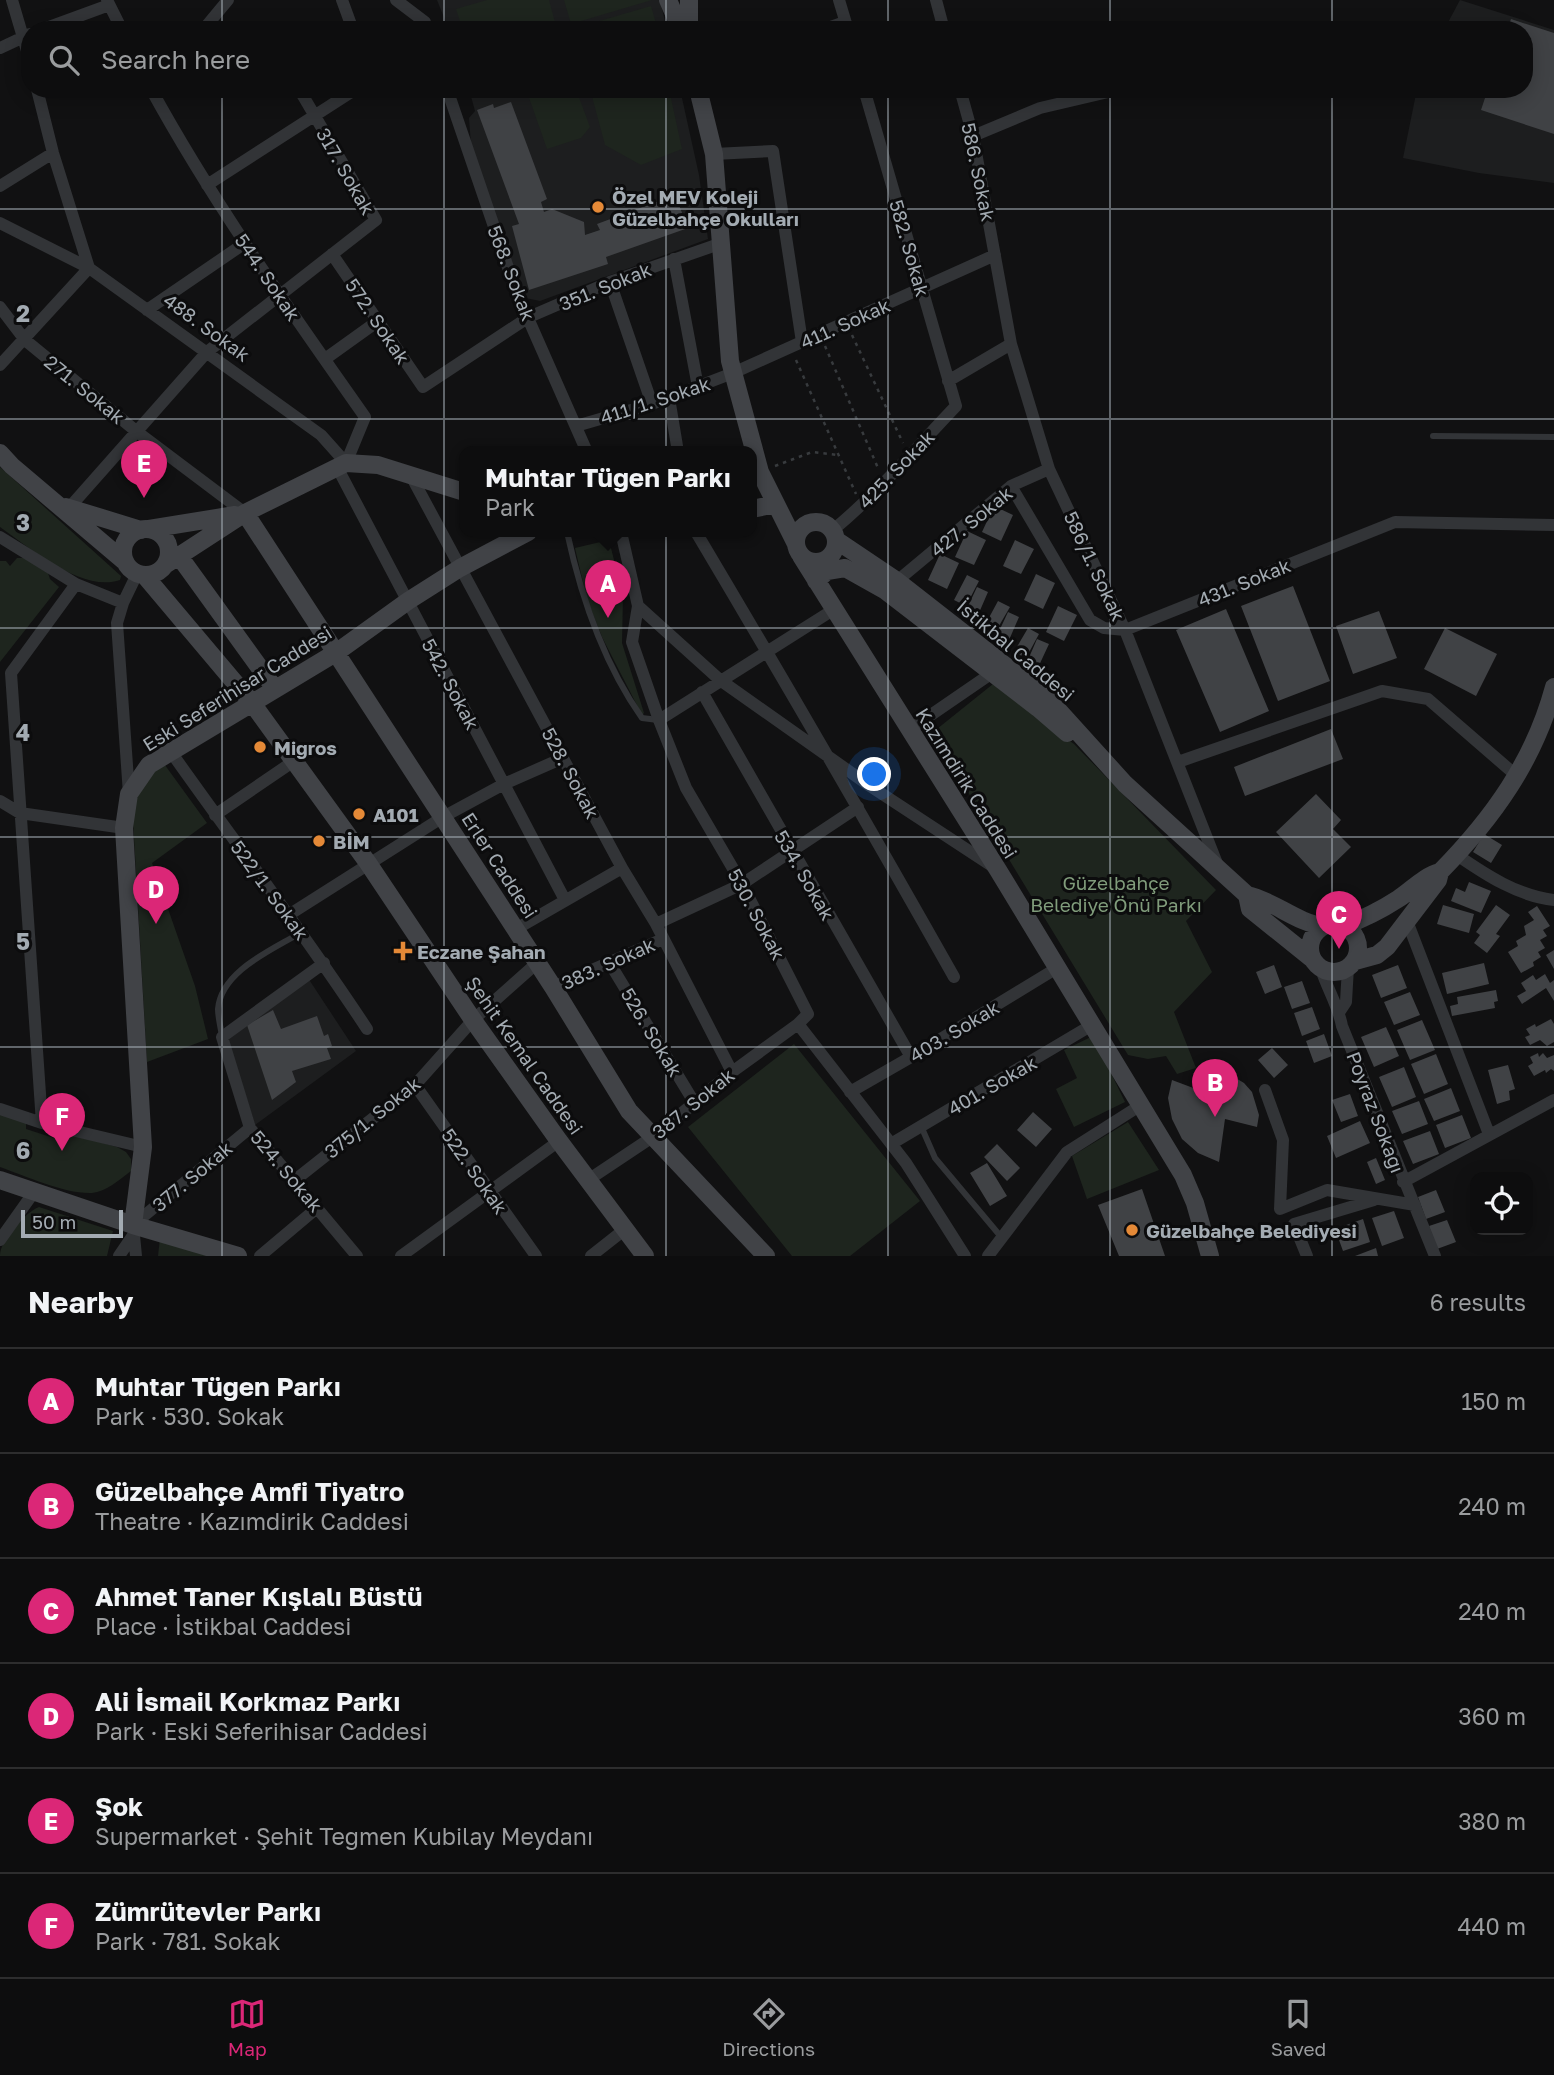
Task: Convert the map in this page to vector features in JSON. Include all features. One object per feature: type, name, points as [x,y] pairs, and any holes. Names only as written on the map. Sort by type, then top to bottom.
[{"type":"main road","points":[[667,0],[677,21]]},
{"type":"main road","points":[[689,0],[689,21]]},
{"type":"main road","name":"Kazımdirik Caddesi","points":[[700,98],[714,154],[730,361],[753,446]]},
{"type":"main road","points":[[0,453],[12,466],[64,506],[124,561],[128,568],[141,575],[160,571],[245,513],[341,465],[378,465],[459,490]]},
{"type":"main road","name":"Kazımdirik Caddesi","points":[[757,461],[798,550],[833,610],[998,870],[1184,1175],[1210,1256]]},
{"type":"main road","points":[[757,508],[776,504],[828,526],[835,535],[834,552],[828,558],[813,562],[798,550],[796,537],[803,526],[816,521]]},
{"type":"main road","points":[[64,506],[156,532],[167,543],[168,558],[275,689]]},
{"type":"main road","points":[[124,561],[124,543],[128,537],[145,529],[245,513]]},
{"type":"main road","name":"Erler Caddesi","points":[[245,513],[516,929],[629,1111],[766,1256]]},
{"type":"main road","name":"İstikbal Caddesi","points":[[835,535],[1049,700],[1125,784],[1247,895],[1260,898],[1308,924],[1324,926]]},
{"type":"main road","name":"Eski Seferihisar Caddesi","points":[[133,1229],[143,1147],[124,828],[129,794],[149,765],[337,652],[460,568],[519,537]]},
{"type":"main road","points":[[828,558],[886,591],[1038,708],[1125,784]]},
{"type":"main road","points":[[817,581],[827,571],[845,568]]},
{"type":"main road","name":"Şehit Kemal Caddesi","points":[[141,575],[251,703],[294,761],[368,863],[473,1020],[645,1256]]},
{"type":"main road","points":[[1440,872],[1431,874],[1400,898],[1365,918],[1343,926],[1324,926],[1311,940],[1310,948],[1316,964],[1337,972],[1377,955],[1387,947],[1438,880],[1440,872],[1478,832],[1518,777],[1547,713],[1554,687]]},
{"type":"main road","name":"İstikbal Caddesi","points":[[1247,895],[1250,909],[1316,964]]},
{"type":"main road","points":[[1343,926],[1355,936],[1357,944],[1352,964]]},
{"type":"main road","points":[[0,1180],[133,1229],[238,1256]]},
{"type":"street","points":[[12,0],[21,21]]},
{"type":"street","points":[[210,21],[228,0]]},
{"type":"street","points":[[342,0],[350,21]]},
{"type":"street","points":[[396,0],[420,21]]},
{"type":"street","points":[[416,0],[424,21]]},
{"type":"street","points":[[839,0],[845,21]]},
{"type":"street","points":[[936,0],[942,21]]},
{"type":"street","points":[[63,21],[108,2],[118,21]]},
{"type":"street","points":[[0,48],[21,38]]},
{"type":"street","points":[[0,365],[89,268],[53,153],[39,98]]},
{"type":"street","name":"544. Sokak","points":[[157,98],[207,185],[365,417],[341,465]]},
{"type":"street","name":"317. Sokak","points":[[64,506],[207,352],[376,220],[304,98]]},
{"type":"street","points":[[207,185],[341,98]]},
{"type":"street","name":"568. Sokak","points":[[450,98],[516,291],[584,446]]},
{"type":"street","name":"582. Sokak","points":[[867,98],[956,406]]},
{"type":"street","name":"586. Sokak","points":[[962,98],[973,136],[995,255]]},
{"type":"street","points":[[973,136],[1041,108],[1083,98]]},
{"type":"street","points":[[714,154],[773,151],[796,345]]},
{"type":"street","points":[[0,186],[53,153]]},
{"type":"street","name":"488. Sokak","points":[[0,223],[89,268],[321,436],[341,465]]},
{"type":"street","points":[[148,310],[245,243]]},
{"type":"street","name":"351. Sokak","points":[[423,387],[529,317],[610,282],[722,243]]},
{"type":"street","name":"572. Sokak","points":[[332,254],[423,387]]},
{"type":"street","name":"411. Sokak","points":[[733,373],[995,255]]},
{"type":"street","name":"586/1. Sokak","points":[[995,255],[1011,344],[1049,469],[1125,631],[1220,870]]},
{"type":"street","points":[[674,259],[698,387]]},
{"type":"street","points":[[610,282],[652,404]]},
{"type":"street","name":"271. Sokak","points":[[0,307],[25,340],[136,431],[245,513]]},
{"type":"street","points":[[325,359],[378,321]]},
{"type":"street","points":[[948,381],[1011,344]]},
{"type":"street","name":"411/1. Sokak","points":[[576,426],[652,404],[733,373]]},
{"type":"street","points":[[668,398],[677,446]]},
{"type":"street","name":"425. Sokak","points":[[835,535],[956,406]]},
{"type":"street","name":"542. Sokak","points":[[341,465],[408,601],[565,900]]},
{"type":"street","name":"427. Sokak","points":[[897,581],[1011,486],[1049,469]]},
{"type":"street","name":"528. Sokak","points":[[410,474],[622,868],[656,924],[732,1072]]},
{"type":"street","points":[[1011,486],[1090,620],[1104,628],[1125,631]]},
{"type":"street","name":"431. Sokak","points":[[1125,631],[1395,522],[1554,526]]},
{"type":"street","name":"530. Sokak","points":[[622,537],[638,606],[632,642],[659,720],[686,788],[742,884],[808,1014],[798,1024]]},
{"type":"street","points":[[699,537],[858,807],[954,977]]},
{"type":"street","points":[[1,540],[76,584],[123,603]]},
{"type":"street","points":[[129,794],[117,623],[123,603],[141,575]]},
{"type":"street","points":[[42,1123],[11,673],[76,584]]},
{"type":"street","points":[[638,606],[720,680],[825,755],[998,870]]},
{"type":"street","points":[[659,720],[833,610]]},
{"type":"street","points":[[909,730],[992,673]]},
{"type":"street","points":[[1178,762],[1382,691],[1428,699],[1518,777]]},
{"type":"street","name":"534. Sokak","points":[[702,692],[791,852],[911,1057]]},
{"type":"street","name":"522/1. Sokak","points":[[171,752],[367,1028]]},
{"type":"street","points":[[287,916],[443,817],[504,784],[563,758]]},
{"type":"street","points":[[215,814],[294,761]]},
{"type":"street","points":[[0,801],[20,813],[124,828]]},
{"type":"street","points":[[656,924],[742,884],[858,807]]},
{"type":"street","points":[[1457,855],[1490,877],[1538,898],[1554,900]]},
{"type":"street","points":[[516,929],[622,868]]},
{"type":"street","points":[[1407,921],[1489,1134]]},
{"type":"street","name":"383. Sokak","points":[[553,987],[663,939]]},
{"type":"street","name":"526. Sokak","points":[[609,962],[694,1102]]},
{"type":"street","name":"375/1. Sokak","points":[[295,1180],[415,1084],[473,1020],[537,963]]},
{"type":"street","points":[[222,1037],[324,964]]},
{"type":"street","name":"Poyraz Sokağı","points":[[1316,964],[1332,1003],[1340,1011],[1342,1026],[1435,1256]]},
{"type":"street","points":[[1340,1011],[1346,1002],[1352,964]]},
{"type":"street","name":"403. Sokak","points":[[850,1092],[1057,968]]},
{"type":"street","points":[[798,1024],[906,1163],[965,1256]]},
{"type":"street","name":"387. Sokak","points":[[588,1180],[654,1136],[732,1072],[798,1024]]},
{"type":"street","name":"401. Sokak","points":[[891,1144],[1092,1025]]},
{"type":"street","name":"524. Sokak","points":[[222,1037],[250,1128],[357,1256]]},
{"type":"street","name":"522. Sokak","points":[[415,1084],[536,1256]]},
{"type":"street","points":[[1265,1090],[1283,1140],[1280,1209],[1327,1190],[1415,1205]]},
{"type":"street","points":[[1403,1182],[1554,1100]]},
{"type":"street","points":[[988,1256],[1066,1152],[1141,1105]]},
{"type":"street","points":[[0,1109],[42,1123],[143,1147]]},
{"type":"street","name":"377. Sokak","points":[[119,1256],[133,1229],[250,1128]]},
{"type":"street","points":[[401,1256],[559,1141]]},
{"type":"street","points":[[0,1240],[34,1192]]},
{"type":"street","points":[[1307,1256],[1294,1224],[1377,1199]]},
{"type":"street","points":[[260,1256],[317,1208]]},
{"type":"street","points":[[133,1229],[136,1256]]},
{"type":"street","points":[[591,1256],[624,1230]]},
{"type":"lane","points":[[1433,436],[1554,438]]},
{"type":"lane","points":[[568,537],[577,579],[622,689],[642,718],[659,720]]},
{"type":"lane","points":[[222,1037],[218,1010],[232,979],[246,966],[300,933]]},
{"type":"lane","points":[[920,1126],[935,1158],[1002,1238]]},
{"type":"path","points":[[846,322],[909,455]]},
{"type":"path","points":[[820,334],[885,484]]},
{"type":"path","points":[[796,345],[838,455],[862,507]]},
{"type":"path","points":[[760,472],[812,452],[838,455]]},
{"type":"shaded area","points":[[437,0],[660,0],[665,21],[445,21]]},
{"type":"shaded area","points":[[1460,0],[1526,21],[1449,21]]},
{"type":"shaded area","points":[[1533,23],[1554,30],[1554,183],[1479,173],[1403,158],[1415,98],[1533,98]]},
{"type":"shaded area","name":"Özel MEV Koleji Güzelbahçe Okulları","points":[[471,98],[682,98],[699,175],[708,239],[540,301],[521,297],[471,145],[469,118],[475,111]]},
{"type":"shaded area","points":[[308,978],[356,1051],[255,1125],[227,1036]]},
{"type":"green space","points":[[487,0],[549,0],[555,21],[460,21],[456,9]]},
{"type":"green space","points":[[564,0],[652,0],[581,21],[570,21]]},
{"type":"green space","points":[[651,6],[655,21],[599,21]]},
{"type":"green space","points":[[529,98],[579,98],[590,127],[581,138],[547,149]]},
{"type":"green space","points":[[592,98],[671,98],[682,149],[641,165],[605,145]]},
{"type":"green space","points":[[0,467],[121,576],[120,580],[89,580],[73,574],[41,556],[0,527]]},
{"type":"green space","points":[[609,540],[623,596],[622,643],[644,713],[642,715],[602,637],[587,599],[575,548]]},
{"type":"green space","points":[[17,558],[25,558],[48,573],[50,579],[59,587],[0,662],[0,561],[6,561],[10,566]]},
{"type":"green space","name":"Güzelbahçe Belediye Önü Parkı","points":[[993,684],[1074,744],[1216,890],[1186,921],[1212,972],[1174,1012],[1196,1068],[1177,1074],[1166,1056],[1148,1059],[1128,1055],[932,733]]},
{"type":"green space","points":[[162,761],[207,823],[152,863],[195,986],[208,1039],[147,1062],[133,820],[135,795]]},
{"type":"green space","points":[[1093,1036],[1125,1102],[1074,1127],[1056,1089],[1077,1078],[1064,1050]]},
{"type":"green space","points":[[794,1044],[920,1201],[850,1256],[792,1256],[688,1127]]},
{"type":"green space","points":[[0,1110],[26,1118],[26,1129],[63,1141],[64,1132],[117,1147],[131,1159],[131,1171],[108,1188],[81,1193],[57,1188],[0,1167]]},
{"type":"green space","points":[[1128,1122],[1159,1170],[1087,1199],[1072,1156]]},
{"type":"green space","points":[[39,1207],[113,1231],[107,1256],[0,1256],[4,1242],[14,1228]]},
{"type":"green space","points":[[160,1238],[218,1256],[158,1256]]},
{"type":"building","points":[[1533,26],[1554,33],[1554,134],[1481,110],[1485,98],[1533,98]]},
{"type":"building","points":[[511,102],[547,199],[541,202],[544,212],[552,209],[584,222],[585,235],[600,230],[597,224],[675,195],[688,228],[606,257],[608,264],[529,290],[512,226],[519,224],[477,110],[493,104],[494,108]]},
{"type":"building","points":[[994,506],[1013,515],[1001,541],[982,532]]},
{"type":"building","points":[[967,531],[986,540],[974,565],[955,557]]},
{"type":"building","points":[[1015,540],[1034,549],[1021,574],[1003,566]]},
{"type":"building","points":[[940,554],[959,563],[947,589],[928,580]]},
{"type":"building","points":[[1036,574],[1055,583],[1043,609],[1024,600]]},
{"type":"building","points":[[967,575],[979,581],[966,606],[954,600]]},
{"type":"building","points":[[1293,586],[1330,681],[1278,701],[1241,606]]},
{"type":"building","points":[[977,587],[988,592],[975,622],[963,617]]},
{"type":"building","points":[[998,601],[1010,607],[996,631],[985,625]]},
{"type":"building","points":[[1058,606],[1077,615],[1064,641],[1046,632]]},
{"type":"building","points":[[1226,609],[1269,711],[1220,732],[1176,630]]},
{"type":"building","points":[[1379,611],[1397,658],[1353,674],[1336,626]]},
{"type":"building","points":[[1008,612],[1019,617],[1006,647],[994,642]]},
{"type":"building","points":[[1028,628],[1039,634],[1026,658],[1014,652]]},
{"type":"building","points":[[1445,628],[1497,654],[1476,696],[1424,669]]},
{"type":"building","points":[[1037,639],[1049,644],[1035,674],[1024,669]]},
{"type":"building","points":[[1331,729],[1343,759],[1245,796],[1234,767]]},
{"type":"building","points":[[1316,794],[1341,820],[1333,829],[1351,847],[1319,878],[1276,832]]},
{"type":"building","points":[[1484,834],[1502,845],[1491,863],[1473,852]]},
{"type":"building","points":[[1469,882],[1491,891],[1481,913],[1451,901],[1456,888],[1465,892]]},
{"type":"building","points":[[1443,905],[1474,914],[1469,933],[1437,924]]},
{"type":"building","points":[[1496,905],[1510,915],[1496,934],[1500,936],[1487,953],[1474,943],[1480,935],[1476,932]]},
{"type":"building","points":[[1537,906],[1550,926],[1543,930],[1547,936],[1540,940],[1545,948],[1538,952],[1541,957],[1533,962],[1534,966],[1521,973],[1508,952],[1518,946],[1516,941],[1526,935],[1524,926],[1534,920],[1528,912]]},
{"type":"building","points":[[1554,950],[1554,969],[1546,955]]},
{"type":"building","points":[[1484,963],[1489,984],[1447,994],[1442,973]]},
{"type":"building","points":[[1274,965],[1282,987],[1265,994],[1256,972]]},
{"type":"building","points":[[1398,965],[1407,988],[1381,998],[1372,975]]},
{"type":"building","points":[[1545,974],[1550,983],[1554,980],[1554,1001],[1546,988],[1522,1004],[1517,996],[1526,991],[1521,983],[1533,975],[1536,980]]},
{"type":"building","points":[[1302,981],[1310,1003],[1292,1009],[1284,987]]},
{"type":"building","points":[[1496,990],[1498,1001],[1494,1002],[1495,1008],[1452,1016],[1450,1006],[1458,1004],[1457,997]]},
{"type":"building","points":[[1410,992],[1420,1015],[1394,1025],[1384,1002]]},
{"type":"building","points":[[1312,1007],[1320,1029],[1302,1036],[1294,1013]]},
{"type":"building","points":[[273,1010],[281,1029],[317,1016],[324,1036],[328,1034],[332,1046],[327,1048],[331,1059],[292,1071],[296,1082],[272,1100],[247,1025]]},
{"type":"building","points":[[1551,1019],[1554,1024],[1554,1042],[1547,1046],[1540,1040],[1530,1045],[1525,1037],[1530,1035],[1526,1029]]},
{"type":"building","points":[[1422,1020],[1435,1050],[1410,1060],[1397,1030]]},
{"type":"building","points":[[1386,1027],[1399,1056],[1374,1067],[1361,1037]]},
{"type":"building","points":[[1324,1034],[1332,1056],[1314,1063],[1306,1041]]},
{"type":"building","points":[[1272,1048],[1288,1065],[1274,1078],[1258,1060]]},
{"type":"building","points":[[1538,1053],[1539,1057],[1543,1053],[1547,1058],[1554,1055],[1554,1071],[1551,1069],[1546,1073],[1545,1070],[1534,1076],[1528,1066],[1533,1063],[1530,1057]]},
{"type":"building","points":[[1436,1054],[1448,1084],[1424,1094],[1411,1064]]},
{"type":"building","points":[[1508,1065],[1515,1089],[1509,1091],[1510,1100],[1497,1104],[1488,1070]]},
{"type":"building","points":[[1404,1067],[1416,1097],[1392,1107],[1379,1077]]},
{"type":"building","points":[[1224,1071],[1244,1083],[1252,1092],[1259,1115],[1257,1127],[1225,1119],[1219,1162],[1198,1153],[1182,1139],[1172,1119],[1168,1098],[1172,1080],[1212,1095]]},
{"type":"building","points":[[1451,1088],[1460,1111],[1434,1121],[1424,1099]]},
{"type":"building","points":[[1350,1094],[1358,1116],[1341,1122],[1332,1100]]},
{"type":"building","points":[[1419,1101],[1428,1124],[1402,1134],[1392,1111]]},
{"type":"building","points":[[1033,1112],[1052,1129],[1036,1147],[1017,1130]]},
{"type":"building","points":[[1462,1115],[1471,1138],[1445,1148],[1436,1125]]},
{"type":"building","points":[[1360,1121],[1370,1143],[1336,1158],[1327,1136]]},
{"type":"building","points":[[1430,1131],[1439,1154],[1413,1164],[1403,1141]]},
{"type":"building","points":[[997,1144],[1020,1168],[1007,1181],[984,1157]]},
{"type":"building","points":[[1376,1158],[1385,1180],[1376,1184],[1367,1162]]},
{"type":"building","points":[[987,1163],[1007,1196],[990,1206],[970,1173]]},
{"type":"building","name":"Güzelbahçe Belediyesi","points":[[1142,1189],[1165,1256],[1119,1256],[1098,1205]]},
{"type":"building","points":[[1436,1190],[1445,1212],[1426,1219],[1418,1197]]},
{"type":"building","points":[[1394,1211],[1404,1238],[1382,1246],[1372,1218]]},
{"type":"building","points":[[1363,1219],[1370,1242],[1343,1251],[1335,1229]]},
{"type":"building","points":[[1447,1220],[1456,1242],[1437,1249],[1429,1226]]},
{"type":"building","points":[[1376,1248],[1378,1256],[1355,1256]]},
{"type":"place","name":"Özel MEV Koleji Güzelbahçe Okulları","points":[[598,207]]},
{"type":"place","name":"Şok","points":[[144,498]]},
{"type":"place","name":"Muhtar Tüğen Parkı","points":[[608,618]]},
{"type":"place","name":"Migros","points":[[260,747]]},
{"type":"place","name":"A101","points":[[359,814]]},
{"type":"place","name":"BİM","points":[[319,841]]},
{"type":"place","name":"Ali İsmail Korkmaz Parkı","points":[[156,924]]},
{"type":"place","name":"Ahmet Taner Kışlalı Büstü","points":[[1339,949]]},
{"type":"place","name":"Eczane Şahan","points":[[403,951]]},
{"type":"place","name":"Güzelbahçe Amfi Tiyatro","points":[[1215,1117]]},
{"type":"place","name":"Zümrütevler Parkı","points":[[62,1151]]},
{"type":"place","name":"Güzelbahçe Belediyesi","points":[[1132,1230]]}]
